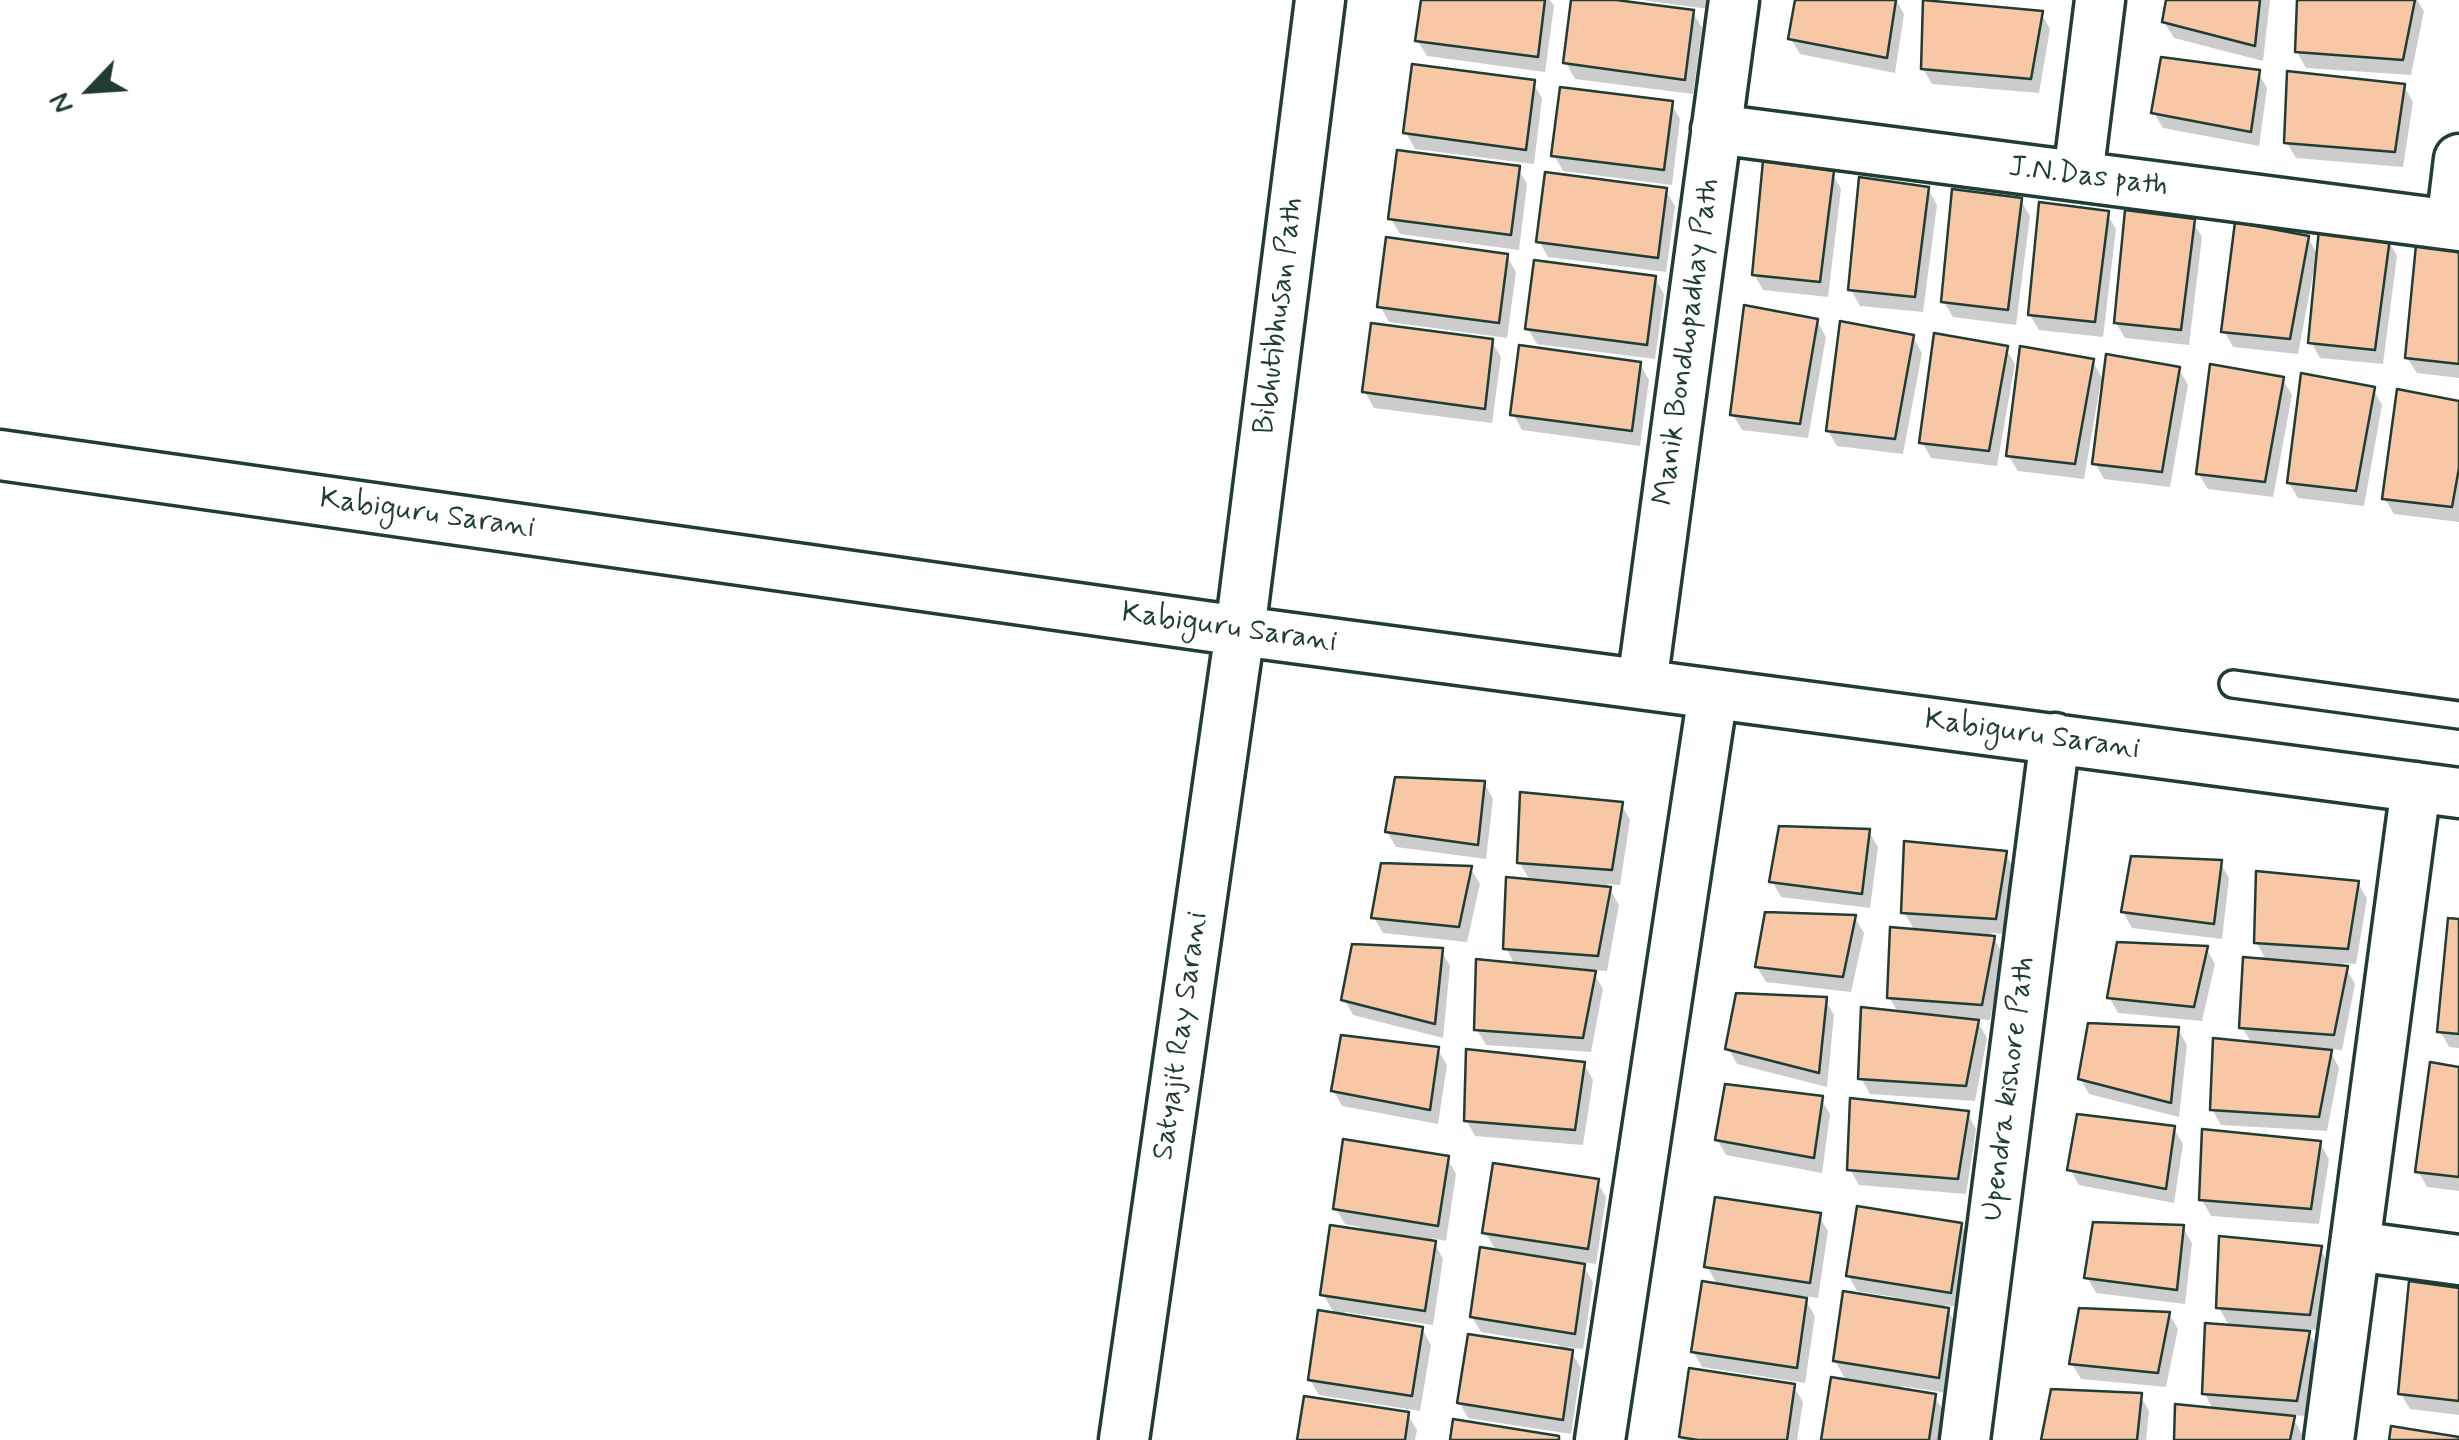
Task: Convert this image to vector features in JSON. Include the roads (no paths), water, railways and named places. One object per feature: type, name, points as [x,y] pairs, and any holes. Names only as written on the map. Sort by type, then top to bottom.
[{"type":"street","name":"Bibhutibhusan Path","points":[[1240,631],[1320,0]]},
{"type":"street","name":"Manik Bondhopadhay Path","points":[[1642,684],[1734,0]]},
{"type":"street","points":[[2078,176],[2100,0]]},
{"type":"street","name":"J.N.Das path","points":[[1716,130],[2455,225]]},
{"type":"street","points":[[2455,225],[2459,160]]},
{"type":"street","name":"Kabiguru Sarani","points":[[0,455],[1240,631],[2438,790]]},
{"type":"street","name":"Satyajit Ray Sarani","points":[[1124,1440],[1240,631]]},
{"type":"street","points":[[1600,1440],[1713,694]]},
{"type":"street","name":"Upendra kishore Path","points":[[1965,1440],[2055,738]]},
{"type":"street","points":[[2329,1440],[2355,1246],[2438,790]]},
{"type":"street","points":[[2355,1246],[2459,1260]]},
{"type":"lane","points":[[2233,684],[2459,716]]}]
